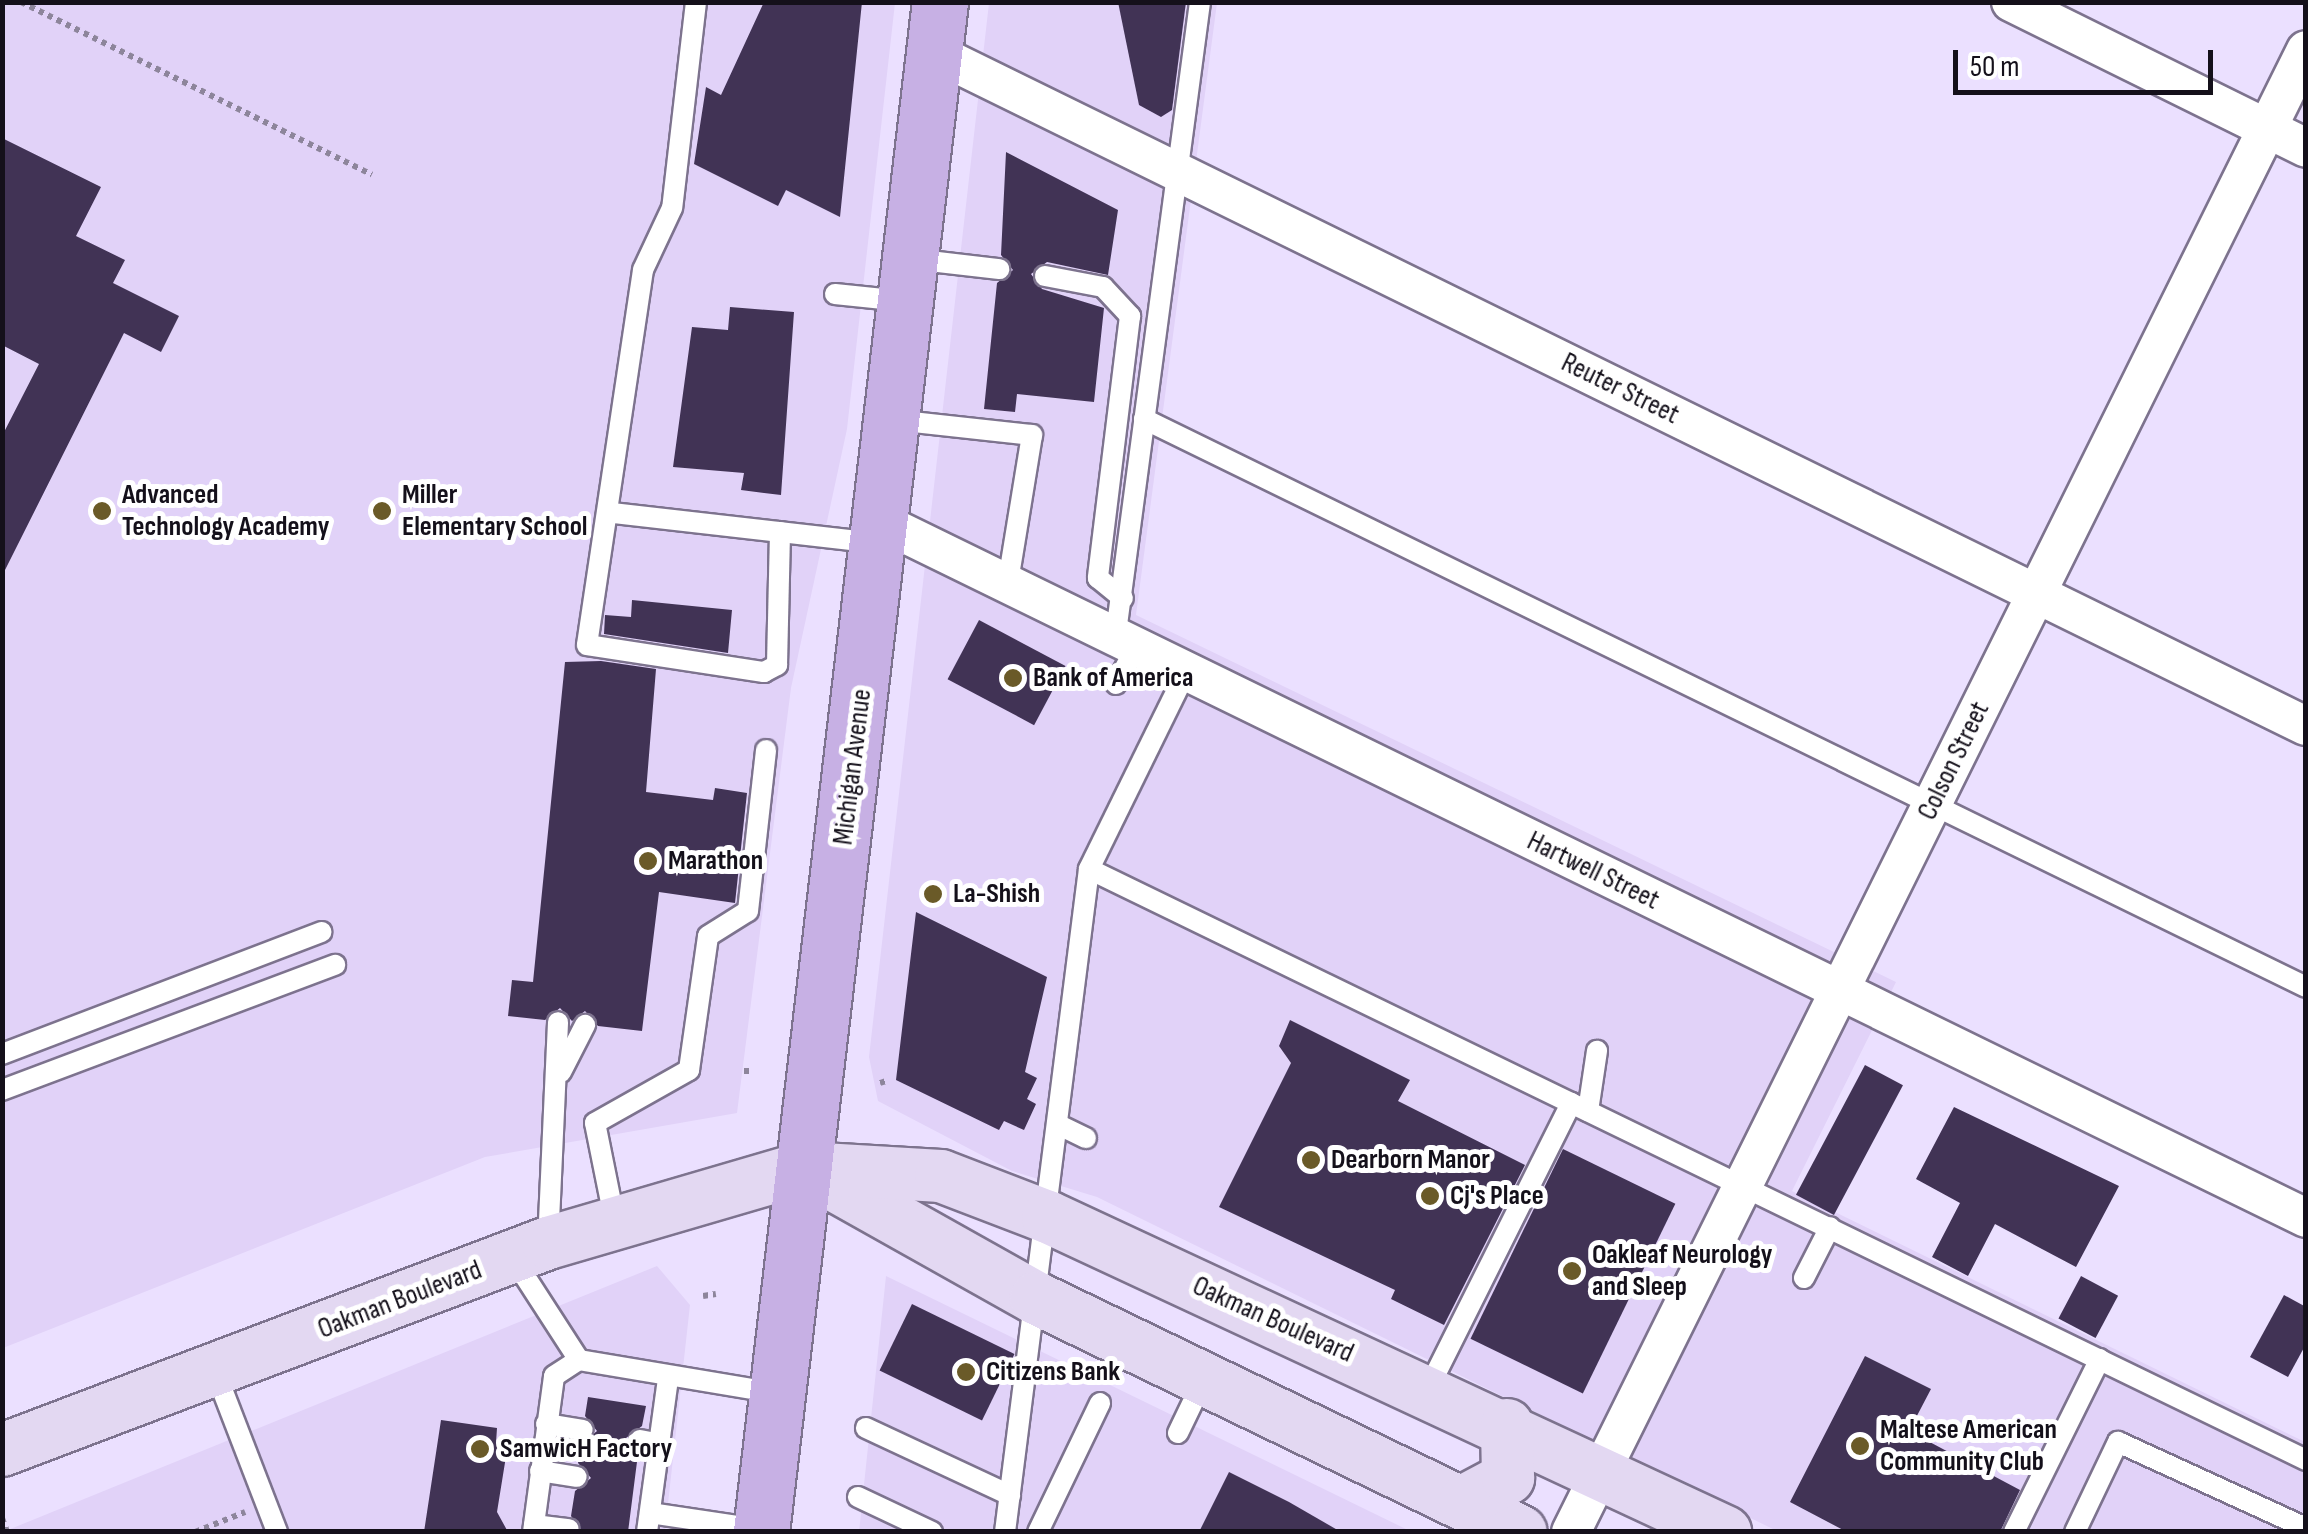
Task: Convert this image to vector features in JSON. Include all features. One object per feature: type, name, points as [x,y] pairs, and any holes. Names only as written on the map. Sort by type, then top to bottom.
[{"type":"main road","name":"Michigan Avenue","points":[[761,1530],[938,28]]},
{"type":"street","points":[[2011,2],[2306,148]]},
{"type":"street","name":"Reuter Street","points":[[938,28],[1177,172],[2306,726]]},
{"type":"street","name":"Colson Street","points":[[1570,1532],[2306,50]]},
{"type":"street","name":"Hartwell Street","points":[[880,532],[1007,587],[2306,1218]]},
{"type":"street","points":[[804,1168],[1036,1298],[1464,1501],[1521,1532]]},
{"type":"street","name":"Oakman Boulevard","points":[[2,1450],[530,1250],[804,1168],[941,1176],[1048,1218],[1507,1425],[1725,1532]]},
{"type":"street","points":[[1464,1501],[1508,1478],[1507,1425]]},
{"type":"lane","points":[[696,2],[672,208],[643,270],[614,514],[586,646],[764,672],[780,651],[780,532]]},
{"type":"lane","points":[[1116,684],[1125,645],[1122,598],[1144,419],[1200,2]]},
{"type":"lane","points":[[835,294],[999,269]]},
{"type":"lane","points":[[1045,276],[1103,287],[1130,316],[1098,578],[1122,598]]},
{"type":"lane","points":[[1144,419],[2306,987]]},
{"type":"lane","points":[[892,420],[1032,435],[1007,587]]},
{"type":"lane","points":[[614,514],[780,532],[880,532]]},
{"type":"lane","points":[[1005,1532],[1048,1218],[1089,869],[1125,814],[1157,750],[1184,674]]},
{"type":"lane","points":[[615,1223],[595,1123],[689,1070],[708,936],[748,910],[766,750]]},
{"type":"lane","points":[[1089,869],[2306,1460]]},
{"type":"lane","points":[[2,1054],[322,932]]},
{"type":"lane","points":[[2,1090],[334,965]]},
{"type":"lane","points":[[558,1022],[559,1076],[530,1250],[580,1360]]},
{"type":"lane","points":[[559,1076],[586,1024]]},
{"type":"lane","points":[[1428,1390],[1579,1107],[1597,1051]]},
{"type":"lane","points":[[1058,1126],[1086,1138]]},
{"type":"lane","points":[[1804,1278],[1830,1227]]},
{"type":"lane","points":[[2014,1532],[2100,1359]]},
{"type":"lane","points":[[569,1530],[533,1528],[554,1376],[580,1360],[668,1379],[778,1393]]},
{"type":"lane","points":[[215,1371],[276,1532]]},
{"type":"lane","points":[[1178,1433],[1204,1378]]},
{"type":"lane","points":[[668,1379],[650,1442],[644,1488],[648,1522],[761,1530]]},
{"type":"lane","points":[[1038,1532],[1100,1403]]},
{"type":"lane","points":[[546,1424],[583,1430]]},
{"type":"lane","points":[[866,1428],[1010,1495]]},
{"type":"lane","points":[[2075,1532],[2118,1442],[2306,1528]]},
{"type":"lane","points":[[540,1472],[576,1478]]},
{"type":"lane","points":[[858,1497],[932,1532]]},
{"type":"path","points":[[21,2],[372,175]]},
{"type":"path","points":[[702,1296],[716,1294]]},
{"type":"path","points":[[195,1532],[216,1528],[249,1511]]},
{"type":"path","points":[[2,1518],[8,1532]]},
{"type":"shaded area","points":[[2,3],[895,3],[847,429],[791,688],[737,1113],[485,1157],[3,1348]]},
{"type":"shaded area","points":[[989,3],[1217,3],[1136,615],[1896,982],[1792,1191],[2305,1442],[2305,1531],[1777,1531],[1097,1197],[1012,1171],[878,1101],[869,1057]]},
{"type":"shaded area","points":[[657,1266],[690,1305],[665,1531],[3,1532]]},
{"type":"shaded area","points":[[886,1276],[1410,1531],[859,1532]]},
{"type":"building","points":[[764,2],[862,2],[840,217],[786,190],[778,206],[694,164],[706,87],[721,95]]},
{"type":"building","points":[[1118,2],[1186,2],[1172,110],[1161,117],[1139,105]]},
{"type":"building","name":"Advanced Technology Academy","points":[[2,138],[101,187],[76,236],[125,260],[113,283],[179,316],[161,352],[124,333],[2,576],[2,436],[39,364],[2,345]]},
{"type":"building","points":[[1006,152],[1118,210],[1108,275],[1047,262],[1031,274],[1042,289],[1104,308],[1094,402],[1017,394],[1015,412],[984,409],[997,283],[1013,270],[1001,255]]},
{"type":"building","points":[[730,307],[794,312],[781,495],[741,490],[744,473],[673,467],[692,327],[728,330]]},
{"type":"building","points":[[632,600],[732,610],[728,653],[604,634],[605,615],[631,617]]},
{"type":"building","points":[[979,620],[1066,666],[1034,725],[948,679]]},
{"type":"building","points":[[601,661],[656,669],[646,792],[713,800],[715,788],[747,793],[735,903],[659,892],[642,1031],[598,1026],[585,1011],[572,1021],[560,1008],[545,1020],[508,1016],[512,980],[533,982],[565,662]]},
{"type":"building","points":[[916,912],[1047,977],[1025,1072],[1037,1078],[1027,1099],[1036,1104],[1024,1130],[1004,1121],[999,1130],[896,1080]]},
{"type":"building","points":[[1290,1020],[1410,1080],[1398,1101],[1525,1165],[1444,1325],[1391,1299],[1395,1290],[1219,1207],[1291,1063],[1279,1046]]},
{"type":"building","points":[[1865,1065],[1903,1085],[1834,1215],[1796,1195]]},
{"type":"building","points":[[1954,1107],[2119,1186],[2076,1267],[1995,1224],[1968,1276],[1932,1257],[1960,1203],[1916,1179]]},
{"type":"building","name":"Oakleaf Neurology and Sleep","points":[[1563,1149],[1675,1204],[1583,1393],[1471,1339]]},
{"type":"building","points":[[2081,1276],[2118,1296],[2096,1338],[2058,1318]]},
{"type":"building","points":[[2284,1295],[2306,1307],[2306,1344],[2288,1377],[2250,1357]]},
{"type":"building","points":[[912,1304],[1014,1354],[982,1420],[880,1371]]},
{"type":"building","points":[[1865,1356],[1931,1389],[1909,1431],[2020,1490],[2000,1532],[1847,1532],[1790,1502]]},
{"type":"building","points":[[588,1397],[646,1406],[642,1426],[626,1438],[638,1454],[628,1532],[582,1532],[571,1516],[575,1491],[591,1478],[578,1463],[581,1444],[597,1431],[585,1416]]},
{"type":"building","points":[[441,1420],[497,1428],[496,1443],[508,1444],[497,1512],[508,1532],[424,1532]]},
{"type":"building","points":[[1229,1472],[1289,1502],[1341,1532],[1199,1532]]},
{"type":"place","name":"Advanced Technology Academy","points":[[102,511]]},
{"type":"place","name":"Miller Elementary School","points":[[382,511]]},
{"type":"place","name":"Bank of America","points":[[1013,678]]},
{"type":"place","name":"Marathon","points":[[648,861]]},
{"type":"place","name":"La-Shish","points":[[933,894]]},
{"type":"place","name":"Dearborn Manor","points":[[1311,1160]]},
{"type":"place","name":"Cj's Place","points":[[1430,1196]]},
{"type":"place","name":"Oakleaf Neurology and Sleep","points":[[1572,1271]]},
{"type":"place","name":"Citizens Bank","points":[[966,1372]]},
{"type":"place","name":"Maltese American Community Club","points":[[1860,1446]]},
{"type":"place","name":"SamwicH Factory","points":[[480,1449]]}]
